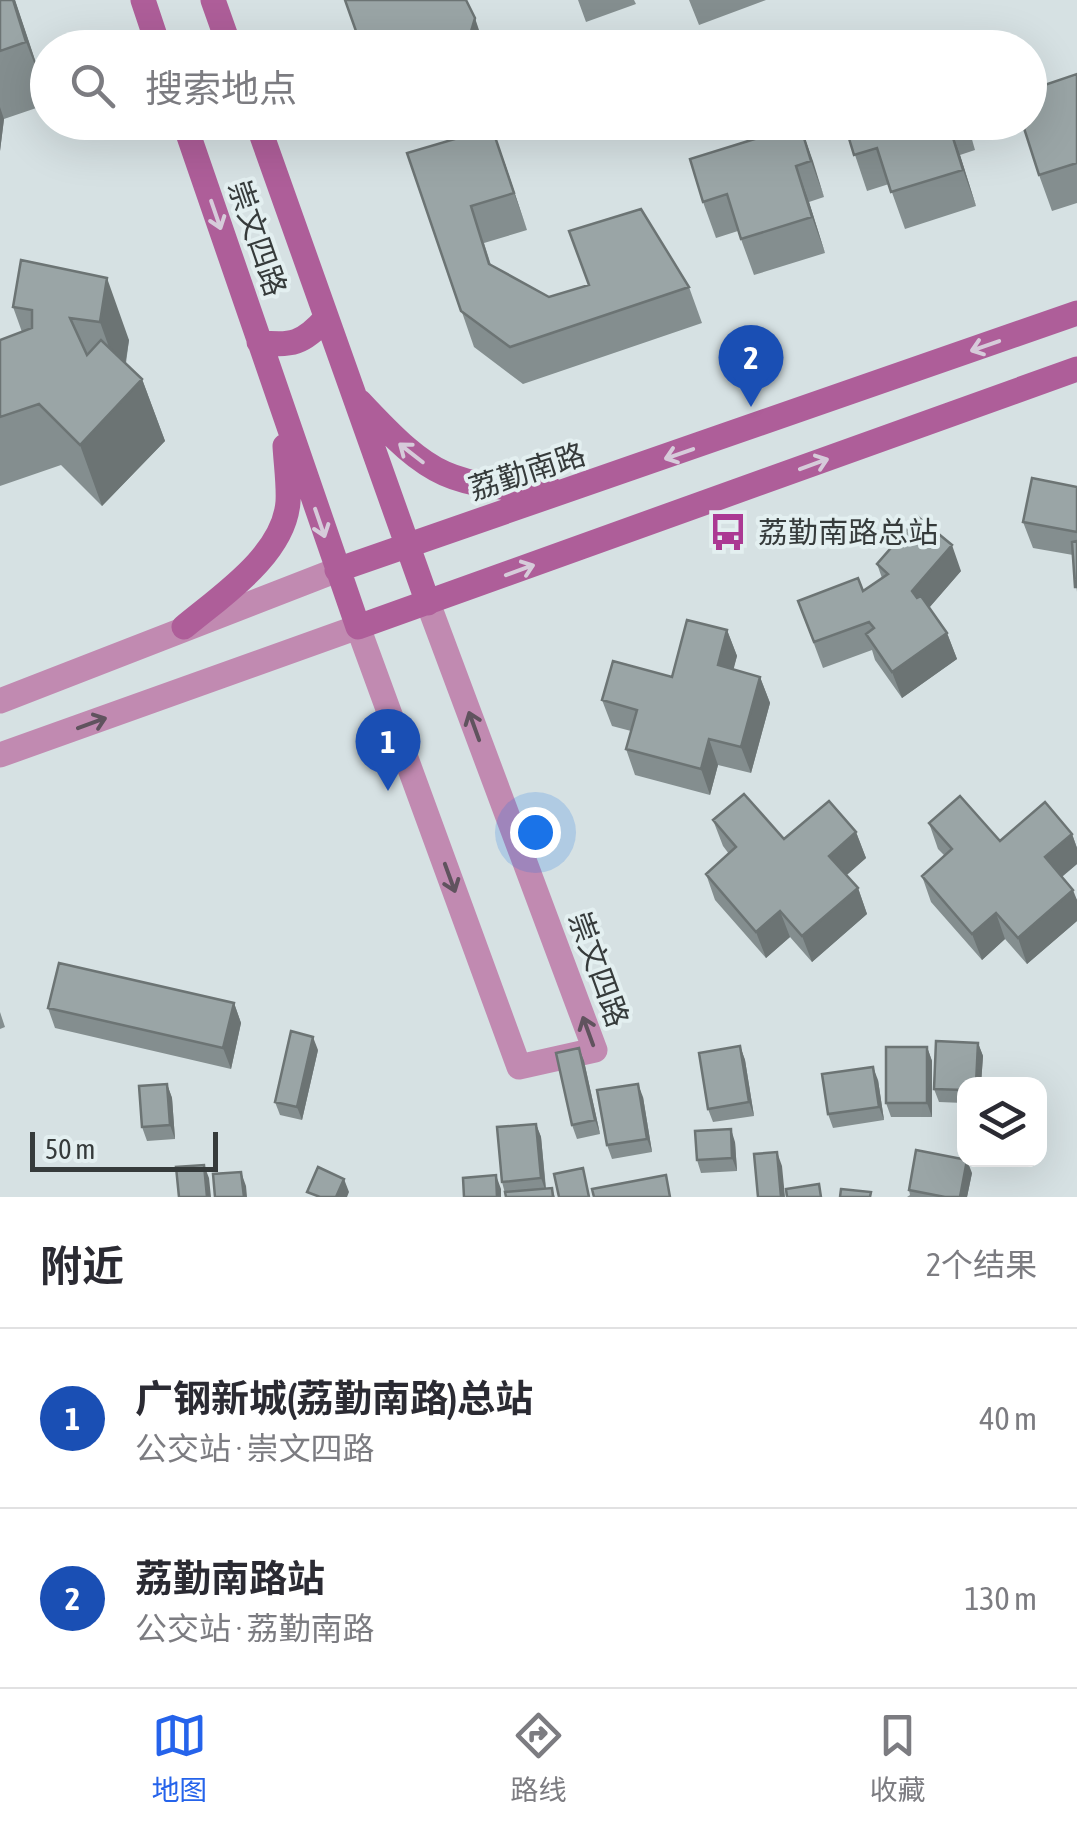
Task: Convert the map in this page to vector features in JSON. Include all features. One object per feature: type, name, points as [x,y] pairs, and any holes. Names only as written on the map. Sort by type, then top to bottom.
[{"type":"main road","points":[[143,0],[153,30]]},
{"type":"main road","points":[[213,0],[224,30]]},
{"type":"main road","name":"崇文四路","points":[[190,140],[358,627]]},
{"type":"main road","name":"崇文四路","points":[[263,140],[428,603]]},
{"type":"main road","name":"荔勤南路","points":[[337,570],[1077,313]]},
{"type":"main road","points":[[258,342],[287,346],[306,340],[326,318]]},
{"type":"main road","points":[[358,627],[1077,369]]},
{"type":"main road","points":[[353,394],[405,450],[442,475],[477,487],[569,492]]},
{"type":"main road","points":[[184,627],[239,580],[276,536],[288,505],[284,416]]},
{"type":"street","name":"荔勤南路","points":[[0,700],[337,570]]},
{"type":"street","name":"崇文四路","points":[[358,627],[519,1066],[595,1050],[428,603]]},
{"type":"street","points":[[0,756],[358,627]]},
{"type":"building","points":[[0,0],[13,0],[26,42],[0,51]]},
{"type":"building","points":[[345,0],[466,0],[475,18],[471,30],[356,30]]},
{"type":"building","points":[[1077,74],[1077,163],[1039,175],[1028,140],[1047,140],[1047,84]]},
{"type":"building","points":[[451,140],[496,140],[514,193],[471,206],[489,264],[549,297],[589,285],[569,231],[641,209],[689,287],[510,347],[461,311],[407,153]]},
{"type":"building","points":[[751,140],[805,140],[811,161],[796,166],[812,217],[741,239],[727,194],[703,202],[690,159]]},
{"type":"building","points":[[849,140],[954,140],[963,170],[891,192],[877,148],[854,155]]},
{"type":"building","points":[[21,260],[107,278],[100,322],[70,318],[87,355],[101,340],[142,379],[80,445],[39,404],[0,417],[0,340],[32,328],[32,310],[13,307]]},
{"type":"building","points":[[1032,478],[1077,487],[1077,532],[1023,522]]},
{"type":"building","points":[[918,517],[952,545],[912,591],[917,598],[921,596],[947,633],[892,672],[866,634],[874,628],[869,622],[814,642],[798,601],[858,578],[863,591],[888,574],[877,564]]},
{"type":"building","points":[[1077,541],[1077,587],[1075,587],[1072,542]]},
{"type":"building","points":[[687,620],[727,630],[718,665],[760,677],[741,747],[709,739],[701,769],[626,749],[637,710],[602,700],[613,661],[672,677]]},
{"type":"building","points":[[744,794],[784,839],[829,801],[856,832],[829,856],[858,888],[802,936],[780,911],[756,932],[706,874],[736,847],[713,820]]},
{"type":"building","points":[[960,796],[1000,841],[1045,802],[1072,834],[1045,857],[1073,890],[1018,938],[996,913],[972,934],[922,876],[952,849],[929,823]]},
{"type":"building","points":[[59,963],[234,1003],[223,1048],[48,1008]]},
{"type":"building","points":[[291,1031],[313,1037],[297,1107],[275,1102]]},
{"type":"building","points":[[936,1041],[978,1043],[976,1077],[957,1077],[957,1090],[934,1089]]},
{"type":"building","points":[[740,1046],[749,1102],[708,1109],[699,1053]]},
{"type":"building","points":[[886,1047],[927,1047],[927,1103],[886,1103]]},
{"type":"building","points":[[579,1048],[595,1120],[572,1125],[556,1053]]},
{"type":"building","points":[[873,1067],[879,1107],[828,1114],[822,1074]]},
{"type":"building","points":[[167,1084],[170,1125],[142,1127],[139,1086]]},
{"type":"building","points":[[638,1084],[647,1139],[607,1145],[597,1090]]},
{"type":"building","points":[[536,1124],[541,1178],[502,1182],[497,1127]]},
{"type":"building","points":[[731,1129],[732,1158],[697,1160],[695,1131]]},
{"type":"building","points":[[916,1150],[957,1158],[957,1167],[966,1167],[960,1197],[909,1190]]},
{"type":"building","points":[[777,1152],[781,1197],[758,1197],[754,1154]]},
{"type":"building","points":[[204,1165],[207,1197],[179,1197],[176,1167]]},
{"type":"building","points":[[318,1167],[344,1179],[336,1197],[307,1192]]},
{"type":"building","points":[[583,1168],[589,1197],[559,1197],[554,1174]]},
{"type":"building","points":[[241,1172],[244,1197],[215,1197],[213,1174]]},
{"type":"building","points":[[496,1175],[497,1197],[464,1197],[463,1178]]},
{"type":"building","points":[[666,1175],[670,1197],[594,1197],[592,1189]]},
{"type":"building","points":[[819,1184],[821,1197],[787,1197],[786,1189]]},
{"type":"building","points":[[552,1188],[553,1197],[506,1197],[505,1192]]},
{"type":"building","points":[[841,1189],[871,1192],[870,1197],[840,1197]]},
{"type":"place","name":"荔勤南路站","points":[[751,407]]},
{"type":"place","name":"荔勤南路总站","points":[[728,532]]},
{"type":"place","name":"广钢新城(荔勤南路)总站","points":[[388,791]]}]
